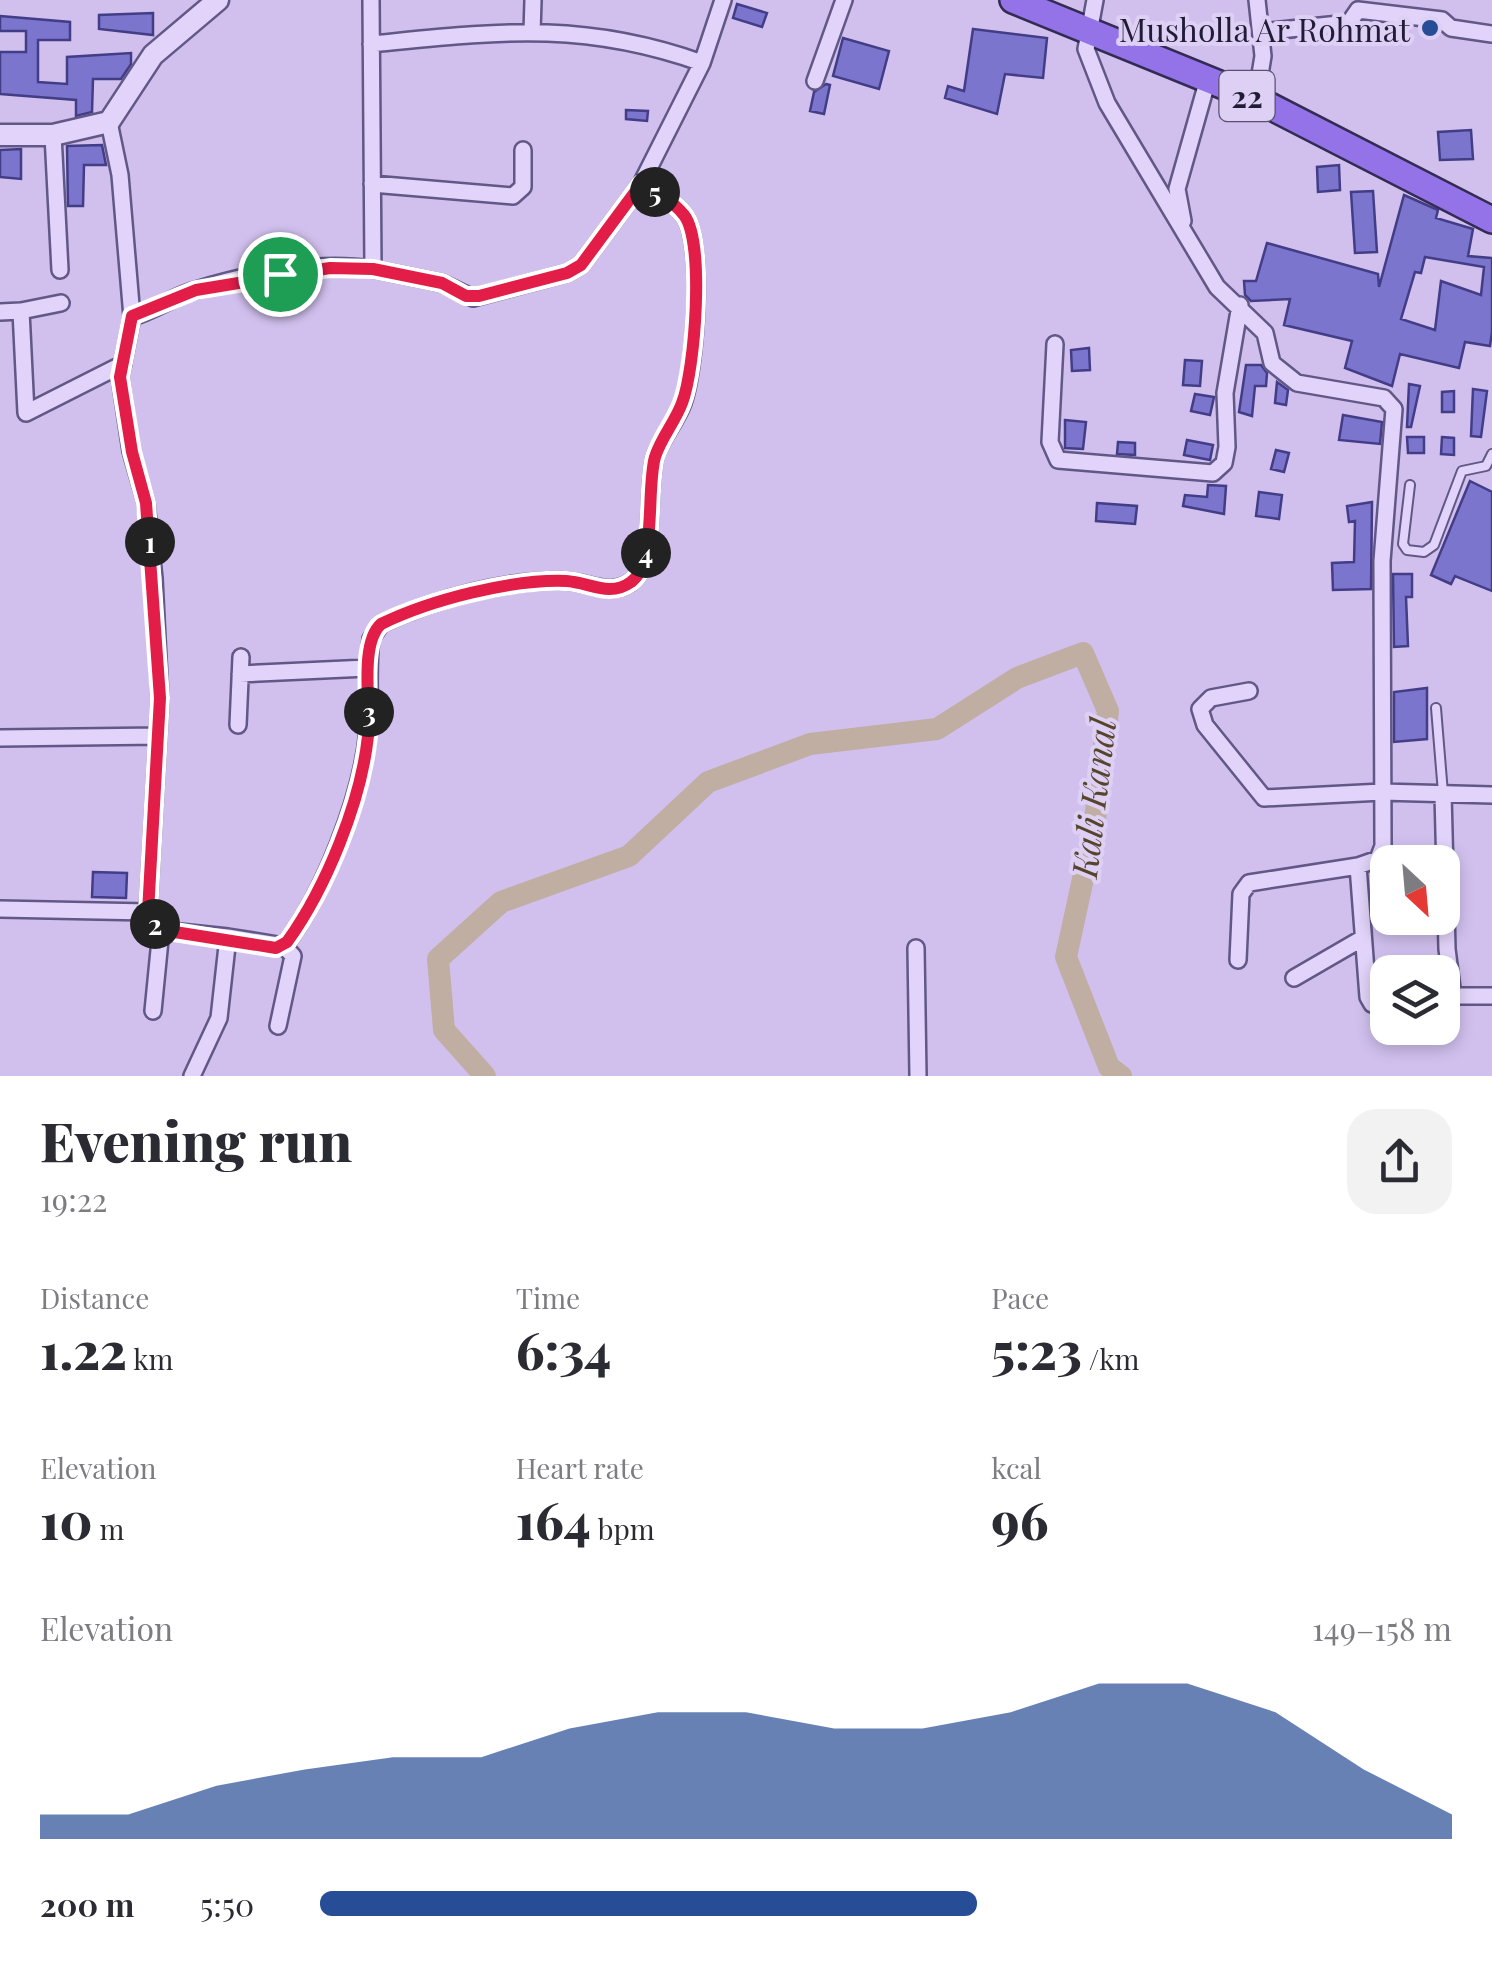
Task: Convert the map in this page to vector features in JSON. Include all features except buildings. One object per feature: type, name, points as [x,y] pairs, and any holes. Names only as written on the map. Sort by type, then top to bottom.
[{"type":"highway","name":"22","points":[[1013,0],[1256,100],[1482,215]]},
{"type":"street","points":[[0,135],[54,136],[109,122],[153,55],[218,0]]},
{"type":"street","points":[[371,0],[373,269]]},
{"type":"street","points":[[532,0],[532,33]]},
{"type":"street","points":[[132,316],[196,290],[240,279],[330,268],[373,269],[442,283],[473,298],[567,273],[588,258],[641,184],[702,63],[724,0]]},
{"type":"street","points":[[815,81],[844,0]]},
{"type":"street","points":[[1095,0],[1086,49],[1107,103],[1218,286],[1264,334],[1272,364],[1297,382],[1384,398],[1394,409],[1382,561],[1381,855],[1358,866],[1249,883],[1241,894],[1238,960]]},
{"type":"street","points":[[1256,100],[1263,56],[1258,0]]},
{"type":"street","points":[[1442,20],[1444,0]]},
{"type":"street","points":[[1261,32],[1349,23],[1359,5],[1442,20],[1450,28],[1492,34]]},
{"type":"street","points":[[371,44],[532,33],[606,36],[702,63]]},
{"type":"street","points":[[1187,236],[1177,189],[1208,80]]},
{"type":"street","points":[[109,122],[120,174],[132,316],[120,377],[132,452],[146,503],[154,578],[158,736],[148,912],[162,930],[153,1012]]},
{"type":"street","points":[[54,136],[60,270]]},
{"type":"street","points":[[372,184],[513,196],[524,187],[524,150]]},
{"type":"street","points":[[284,946],[357,798],[368,735],[367,668],[374,631],[396,617],[502,586],[561,581],[603,590],[628,585],[637,577],[646,557],[655,458],[683,401],[693,336],[694,250],[685,216],[664,196],[641,184]]},
{"type":"street","points":[[0,312],[62,303]]},
{"type":"street","points":[[1056,344],[1050,442],[1058,460],[1214,473],[1224,463],[1227,448],[1225,394],[1240,305]]},
{"type":"street","points":[[21,311],[26,414],[122,364]]},
{"type":"street","points":[[238,724],[235,703],[241,657]]},
{"type":"street","points":[[240,674],[367,668]]},
{"type":"street","points":[[1249,692],[1206,701],[1202,718],[1264,798],[1382,792],[1492,795]]},
{"type":"street","points":[[0,738],[158,736]]},
{"type":"street","points":[[1443,794],[1447,955]]},
{"type":"street","points":[[1358,866],[1370,1000]]},
{"type":"street","points":[[0,908],[148,912]]},
{"type":"street","points":[[162,930],[284,946],[292,956],[278,1026]]},
{"type":"street","points":[[192,1076],[219,1018],[228,937]]},
{"type":"street","points":[[1294,978],[1363,938]]},
{"type":"street","points":[[916,948],[918,1076]]},
{"type":"street","points":[[1460,996],[1492,996]]},
{"type":"lane","points":[[1410,485],[1403,544],[1407,550],[1424,552],[1434,545],[1462,470],[1486,466],[1492,454]]},
{"type":"lane","points":[[1436,708],[1443,794]]},
{"type":"waterway","name":"Kali Kanal","points":[[485,1076],[444,1030],[438,959],[501,902],[629,856],[708,782],[810,744],[937,729],[1017,678],[1083,653],[1108,711],[1094,828],[1066,957],[1109,1067],[1121,1076]]},
{"type":"place","name":"Musholla Ar Rohmat","points":[[1430,28]]},
{"type":"route","points":[[641,184],[664,196],[685,216],[692,230],[694,250],[693,336],[683,401],[655,458],[642,569],[628,585],[616,589],[561,581],[502,586],[396,617],[374,631],[367,668],[368,735],[357,798],[296,928],[284,946],[276,948],[228,937],[162,930],[148,912],[160,698],[154,578],[146,503],[132,452],[120,377],[132,316],[196,290],[280,274],[330,268],[373,269],[442,283],[473,298],[567,273],[581,265],[641,184]]}]
